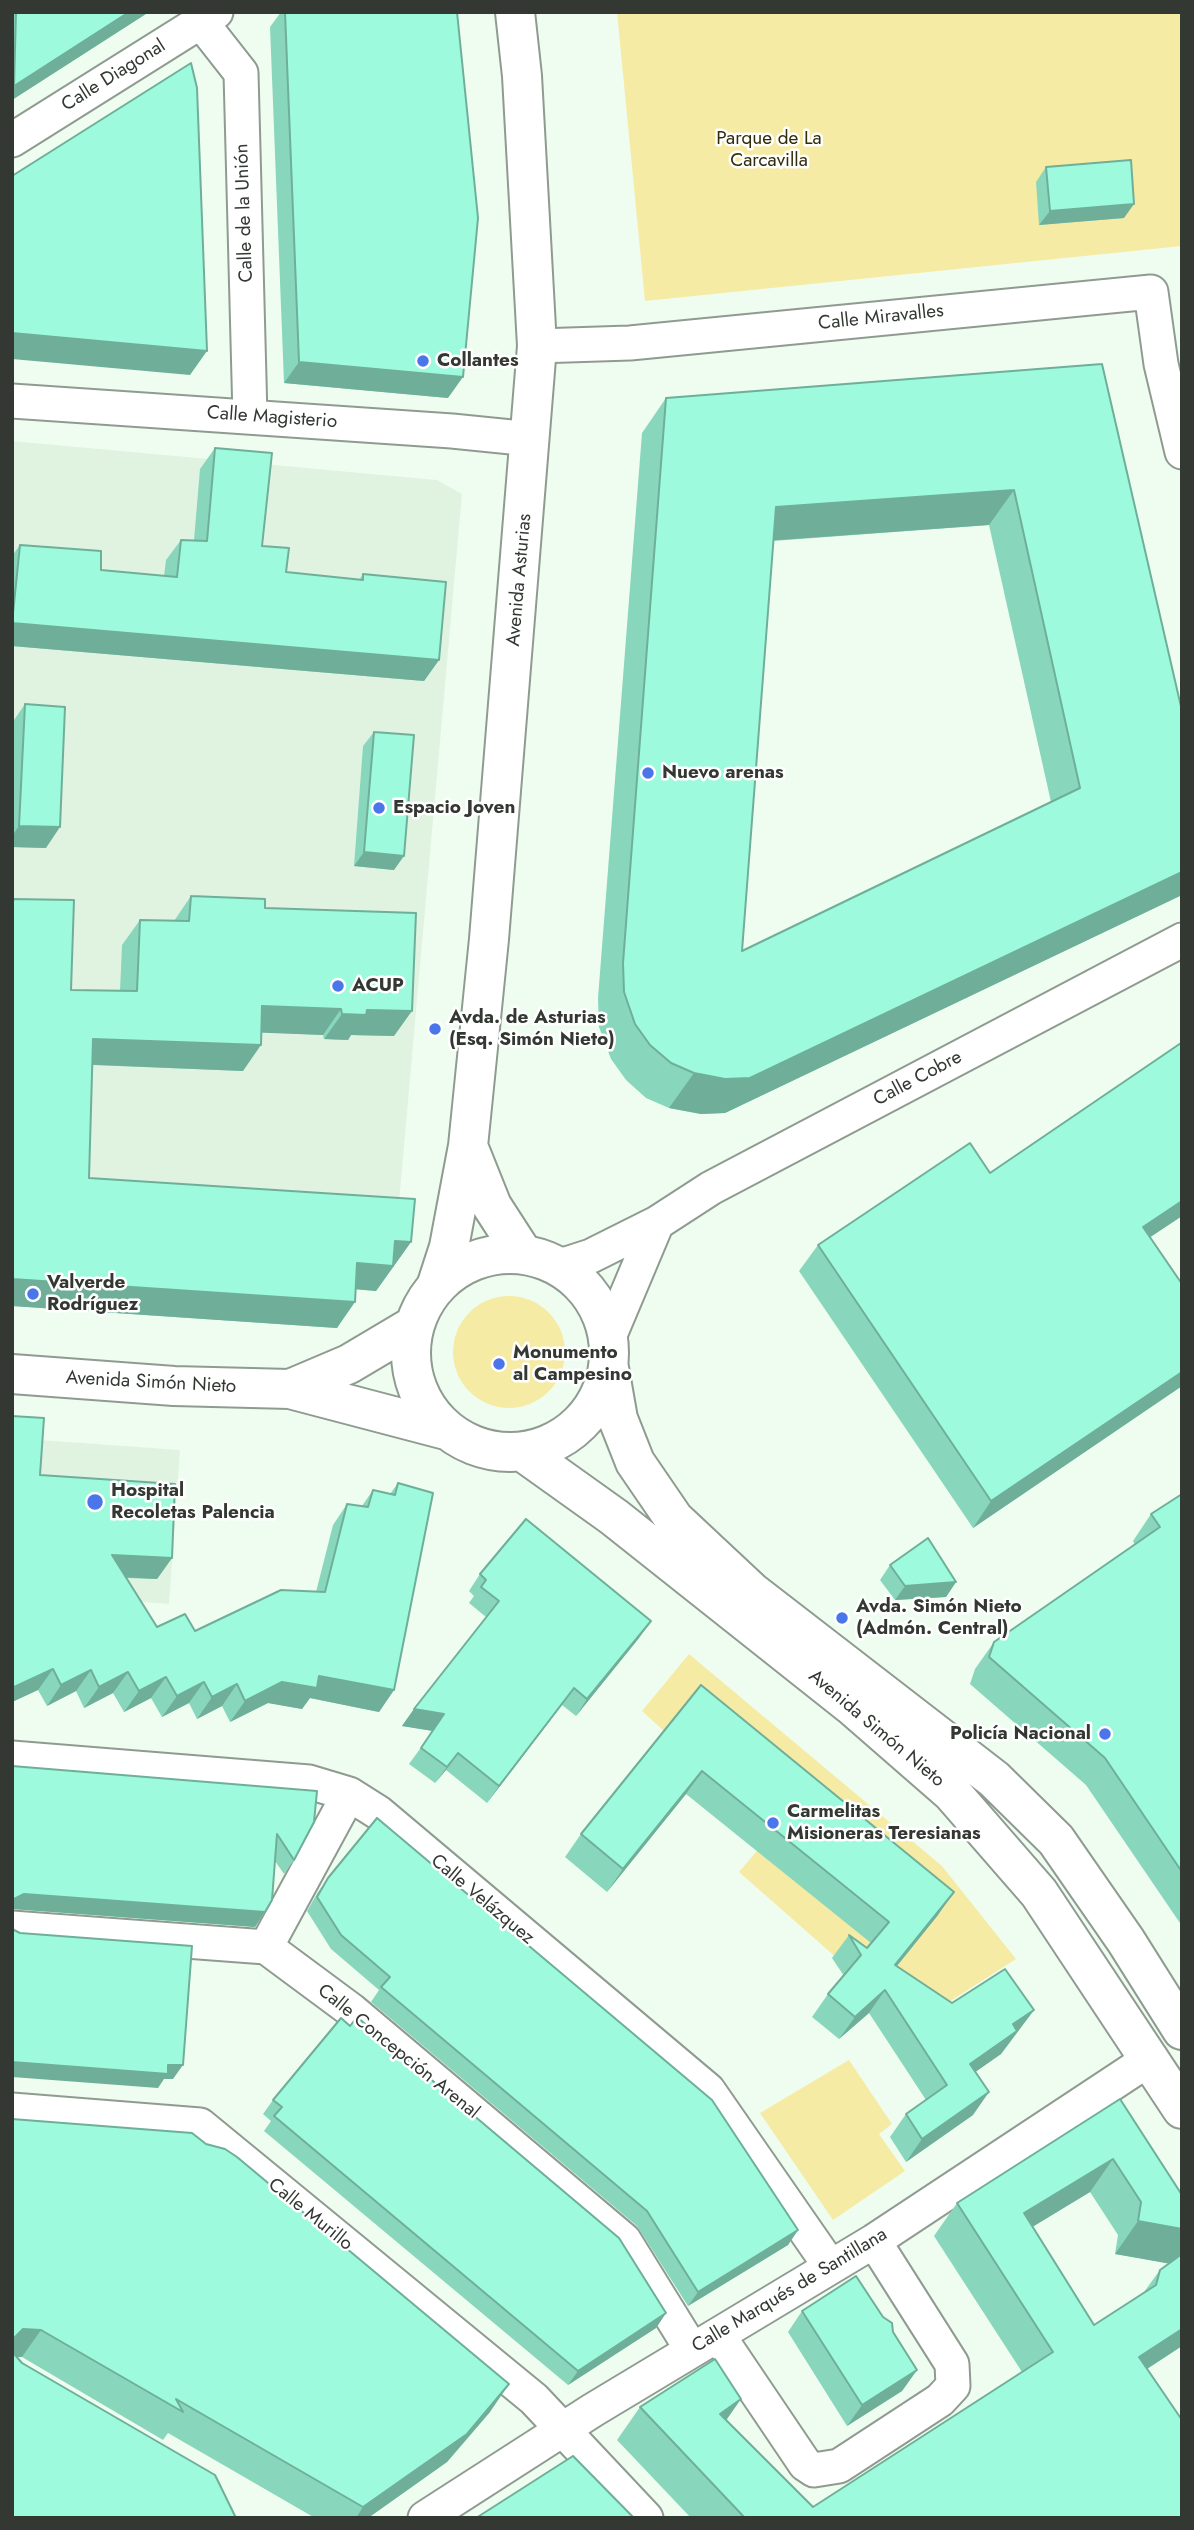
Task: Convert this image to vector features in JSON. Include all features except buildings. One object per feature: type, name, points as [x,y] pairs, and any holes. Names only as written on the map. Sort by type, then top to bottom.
[{"type":"main road","name":"Avenida Asturias","points":[[437,1284],[451,1239],[468,1146],[489,939],[537,346],[522,76],[515,12]]},
{"type":"main road","points":[[468,1146],[492,1206],[523,1254]]},
{"type":"main road","points":[[499,1253],[523,1254],[560,1266],[583,1285],[599,1310],[609,1352],[599,1398],[580,1424],[554,1443],[523,1452],[496,1452],[469,1444],[446,1430],[426,1409],[414,1383],[410,1354],[413,1326],[422,1303],[437,1284],[455,1269],[476,1258],[499,1253]]},
{"type":"main road","name":"Avenida Simón Nieto","points":[[290,1389],[349,1364],[413,1326]]},
{"type":"main road","name":"Avenida Simón Nieto","points":[[609,1352],[618,1419],[635,1462],[674,1519],[760,1598],[994,1779],[1056,1840],[1126,1941],[1182,2030]]},
{"type":"main road","name":"Avenida Simón Nieto","points":[[12,1374],[174,1386],[290,1389],[446,1430]]},
{"type":"main road","name":"Avenida Simón Nieto","points":[[523,1452],[614,1517],[851,1705],[952,1793],[1039,1893],[1151,2058],[1182,2109]]},
{"type":"main road","points":[[1151,2058],[1182,2088]]},
{"type":"street","name":"Calle Diagonal","points":[[12,140],[209,17]]},
{"type":"street","name":"Calle de la Unión","points":[[209,17],[241,73],[250,417]]},
{"type":"street","name":"Calle Miravalles","points":[[537,346],[630,343],[1151,292],[1161,364],[1182,452]]},
{"type":"street","name":"Calle Magisterio","points":[[12,401],[531,439]]},
{"type":"street","name":"Calle Cobre","points":[[560,1266],[591,1256],[657,1223],[710,1188],[1182,940]]},
{"type":"street","points":[[609,1352],[657,1223]]},
{"type":"street","name":"Calle Velázquez","points":[[12,1758],[309,1782],[349,1794],[379,1813],[708,2090],[830,2266]]},
{"type":"street","points":[[12,1928],[266,1947],[349,1794]]},
{"type":"street","name":"Calle Concepción Arenal","points":[[266,1947],[351,2010],[624,2239],[805,2464],[814,2470],[839,2466],[940,2400],[953,2386],[952,2364],[874,2241]]},
{"type":"street","name":"Calle Marqués de Santillana","points":[[425,2518],[562,2430],[874,2241],[1151,2058]]},
{"type":"street","name":"Calle Murillo","points":[[12,2110],[200,2125],[534,2399],[646,2518]]},
{"type":"shaded area","points":[[12,441],[437,480],[462,494],[397,1225],[72,1203],[12,1014]]},
{"type":"shaded area","name":"Hospital Recoletas Palencia","points":[[12,1438],[180,1450],[169,1604],[12,1592]]},
{"type":"green space","name":"Parque de La Carcavilla","points":[[617,12],[1182,12],[1182,246],[645,301]]},
{"type":"green space","points":[[509,1296],[531,1300],[549,1312],[561,1330],[565,1352],[561,1374],[549,1392],[531,1404],[509,1408],[487,1404],[469,1392],[457,1374],[453,1352],[457,1330],[469,1312],[487,1300]]},
{"type":"green space","points":[[689,1654],[942,1866],[1016,1959],[913,2025],[739,1872],[757,1851],[665,1732],[642,1711]]},
{"type":"green space","points":[[849,2060],[892,2124],[879,2134],[905,2171],[833,2220],[760,2113]]},
{"type":"place","name":"Collantes","points":[[423,361]]},
{"type":"place","name":"Nuevo arenas","points":[[648,773]]},
{"type":"place","name":"Espacio Joven","points":[[379,808]]},
{"type":"place","name":"ACUP","points":[[338,986]]},
{"type":"place","name":"Avda. de Asturias (Esq. Simón Nieto)","points":[[435,1029]]},
{"type":"place","name":"Valverde Rodríguez","points":[[33,1294]]},
{"type":"place","name":"Monumento al Campesino","points":[[499,1364]]},
{"type":"place","name":"Hospital Recoletas Palencia","points":[[95,1502]]},
{"type":"place","name":"Avda. Simón Nieto (Admón. Central)","points":[[842,1618]]},
{"type":"place","name":"Policía Nacional","points":[[1105,1734]]},
{"type":"place","name":"Carmelitas Misioneras Teresianas","points":[[773,1823]]}]
